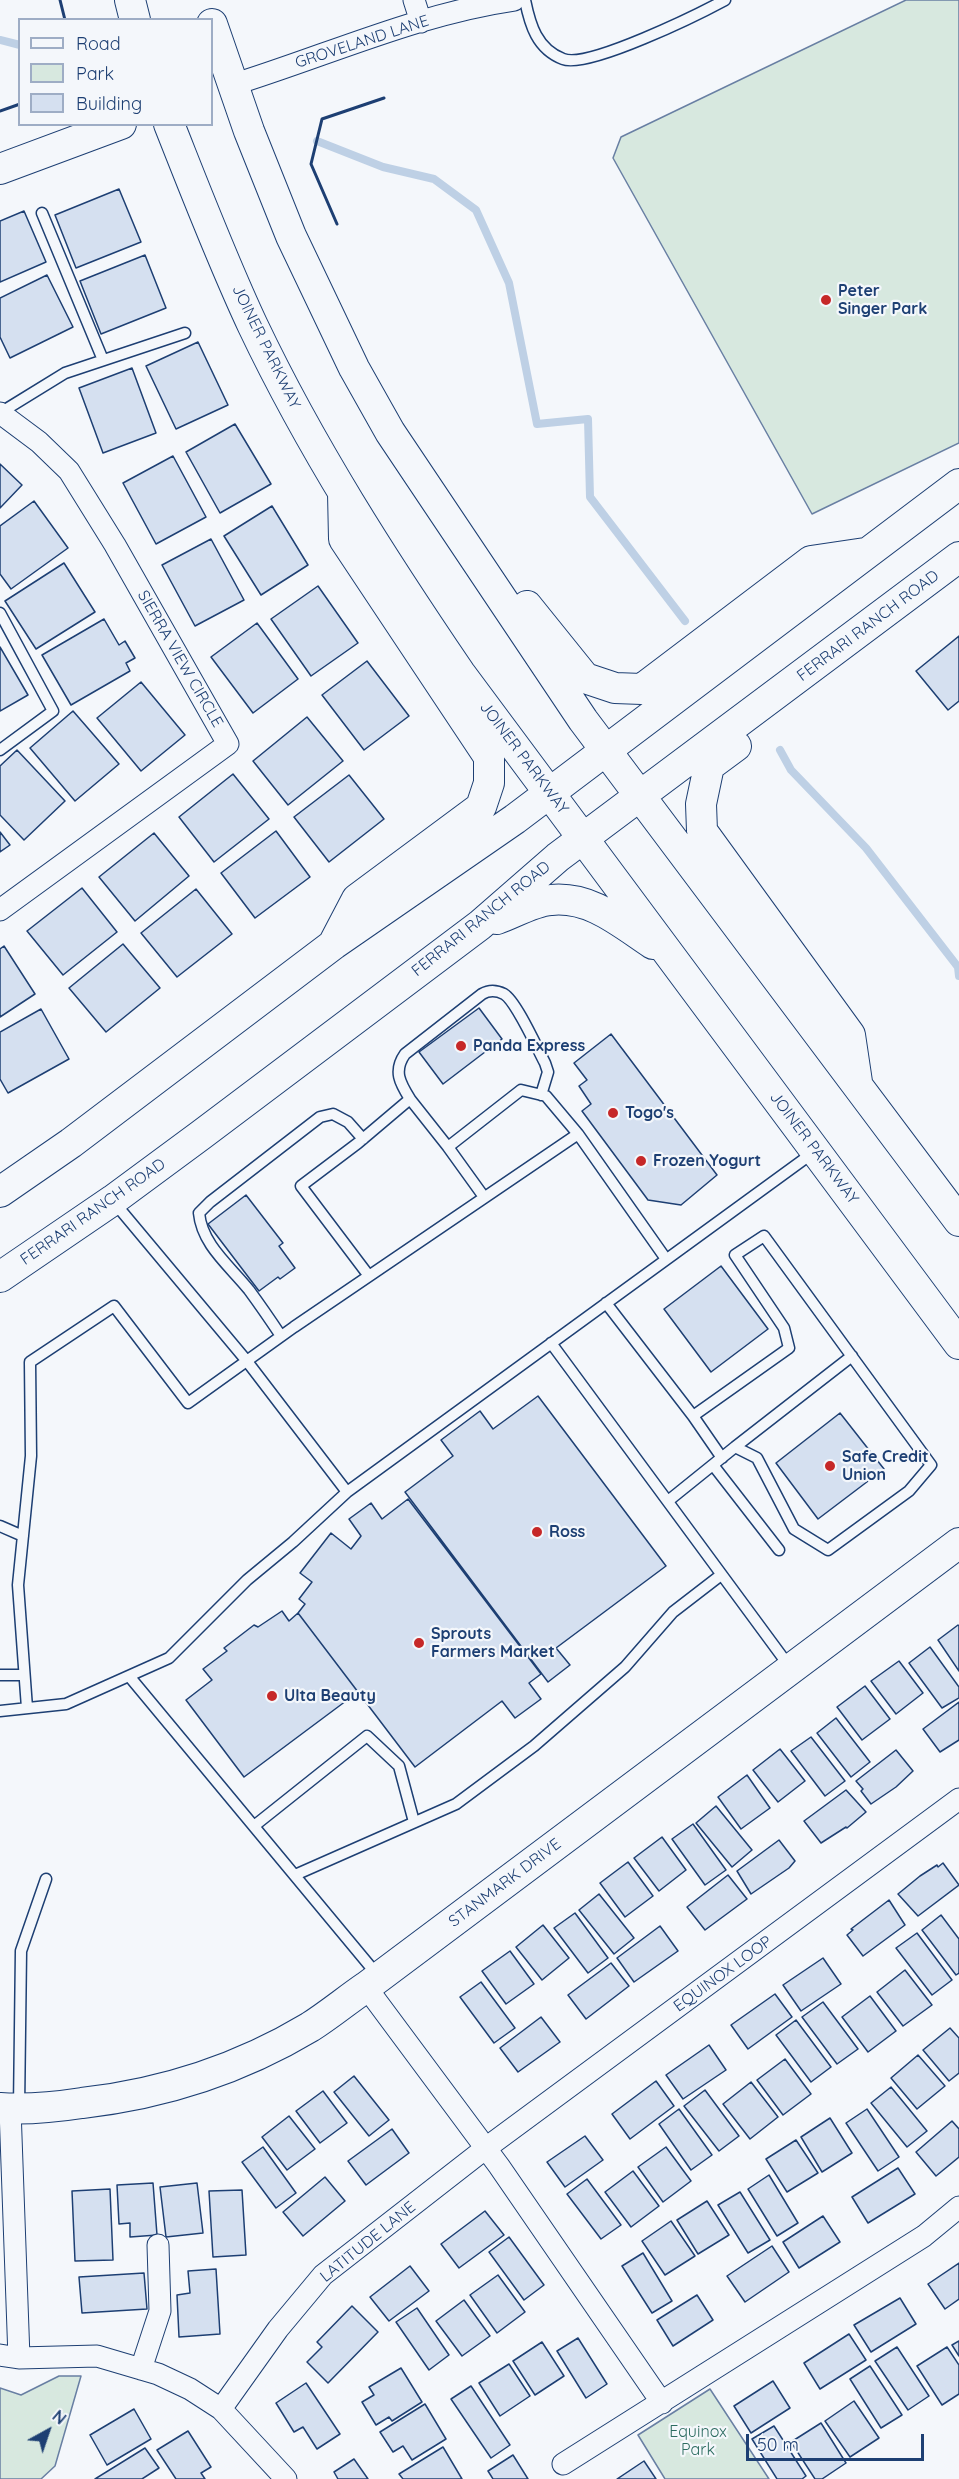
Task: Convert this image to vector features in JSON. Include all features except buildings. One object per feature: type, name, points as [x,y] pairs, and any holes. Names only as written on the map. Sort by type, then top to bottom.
[{"type":"main road","points":[[130,0],[134,18]]},
{"type":"main road","points":[[205,0],[210,18]]},
{"type":"main road","points":[[213,34],[222,89],[354,368],[401,449],[583,720],[959,1221]]},
{"type":"main road","points":[[0,169],[117,126]]},
{"type":"main road","name":"JOINER PARKWAY","points":[[170,126],[253,326],[342,492],[406,595],[446,653],[959,1344]]},
{"type":"main road","points":[[401,449],[585,678],[615,688],[642,689],[811,561],[868,553]]},
{"type":"main road","points":[[0,1192],[71,1143],[334,944],[511,822],[959,484]]},
{"type":"main road","points":[[334,944],[357,899],[482,807],[489,783],[489,757],[344,539],[342,492]]},
{"type":"main road","points":[[858,1085],[850,1035],[702,831],[701,804],[709,766],[944,591],[959,557]]},
{"type":"main road","name":"FERRARI RANCH ROAD","points":[[0,1277],[113,1200],[480,925],[558,857],[959,557]]},
{"type":"main road","points":[[480,925],[549,900],[576,900],[601,909],[672,957]]},
{"type":"main road","name":"STANMARK DRIVE","points":[[10,2108],[118,2099],[169,2088],[264,2052],[310,2026],[959,1543]]},
{"type":"street","points":[[414,0],[421,22]]},
{"type":"street","name":"GROVELAND LANE","points":[[222,89],[421,22],[489,4],[514,0]]},
{"type":"street","name":"SIERRA VIEW CIRCLE","points":[[0,413],[39,442],[69,471],[115,545],[228,744],[0,910]]},
{"type":"street","name":"EQUINOX LOOP","points":[[486,2148],[959,1799]]},
{"type":"street","points":[[372,1982],[662,2403]]},
{"type":"street","points":[[10,2108],[9,2356],[97,2356],[141,2369],[190,2388],[221,2409],[286,2479]]},
{"type":"street","name":"LATITUDE LANE","points":[[221,2409],[278,2329],[323,2275],[486,2148]]},
{"type":"street","points":[[563,2464],[924,2236],[959,2207]]},
{"type":"street","points":[[141,2369],[160,2311],[158,2245]]},
{"type":"lane","points":[[525,0],[532,31],[549,50],[564,60],[584,59],[672,28],[726,0]]},
{"type":"lane","points":[[42,213],[103,360]]},
{"type":"lane","points":[[0,413],[65,373],[185,333]]},
{"type":"lane","points":[[0,614],[53,711],[0,750]]},
{"type":"lane","points":[[484,1197],[410,1099],[398,1078],[400,1064],[405,1054],[482,994],[489,990],[502,993],[512,1001],[545,1063],[548,1072],[541,1095]]},
{"type":"lane","points":[[448,1147],[521,1090],[546,1096],[578,1134],[666,1259]]},
{"type":"lane","points":[[369,1276],[301,1186],[363,1139],[410,1099]]},
{"type":"lane","points":[[281,1336],[249,1290],[213,1247],[201,1227],[200,1213],[210,1202],[320,1117],[333,1114],[348,1122],[363,1139]]},
{"type":"lane","points":[[27,1708],[18,1585],[31,1456],[30,1362],[114,1306],[188,1403],[246,1360],[578,1134]]},
{"type":"lane","points":[[0,1711],[66,1704],[169,1658],[247,1580],[293,1542],[347,1491],[816,1150]]},
{"type":"lane","points":[[113,1200],[246,1360],[347,1491]]},
{"type":"lane","points":[[693,1416],[789,1348],[784,1328],[735,1255],[764,1236],[931,1466],[909,1491],[828,1550],[794,1529],[757,1458],[735,1447]]},
{"type":"lane","points":[[606,1303],[693,1416],[717,1462],[779,1550]]},
{"type":"lane","points":[[551,1343],[791,1669]]},
{"type":"lane","points":[[668,1501],[852,1356]]},
{"type":"lane","points":[[0,1526],[23,1536]]},
{"type":"lane","points":[[294,1875],[456,1804],[534,1746],[625,1667],[673,1612],[721,1575]]},
{"type":"lane","points":[[0,1675],[24,1675]]},
{"type":"lane","points":[[129,1676],[294,1875],[372,1982]]},
{"type":"lane","points":[[254,1826],[367,1736],[399,1766],[414,1822]]},
{"type":"lane","points":[[10,2108],[21,1951],[46,1879]]},
{"type":"green space","name":"Peter Singer Park","points":[[906,0],[959,0],[959,443],[812,514],[613,158],[621,137]]},
{"type":"green space","points":[[59,2376],[81,2376],[55,2466],[41,2479],[0,2479],[0,2388],[21,2395]]},
{"type":"green space","name":"Equinox Park","points":[[710,2389],[769,2479],[665,2479],[638,2435]]},
{"type":"waterway","points":[[0,40],[18,44]]},
{"type":"waterway","points":[[317,141],[383,167],[434,179],[476,210],[509,283],[537,424],[588,419],[590,497],[685,621]]},
{"type":"waterway","points":[[780,750],[791,770],[866,848],[958,967],[959,976]]},
{"type":"wall","points":[[60,0],[64,18]]},
{"type":"wall","points":[[337,224],[311,164],[322,119],[384,98]]},
{"type":"wall","points":[[0,111],[18,105]]},
{"type":"place","name":"Peter Singer Park","points":[[826,300]]},
{"type":"place","name":"Panda Express","points":[[461,1046]]},
{"type":"place","name":"Togo's","points":[[613,1113]]},
{"type":"place","name":"Frozen Yogurt","points":[[641,1161]]},
{"type":"place","name":"Safe Credit Union","points":[[830,1466]]},
{"type":"place","name":"Ross","points":[[537,1532]]},
{"type":"place","name":"Sprouts Farmers Market","points":[[419,1643]]},
{"type":"place","name":"Ulta Beauty","points":[[272,1696]]}]
